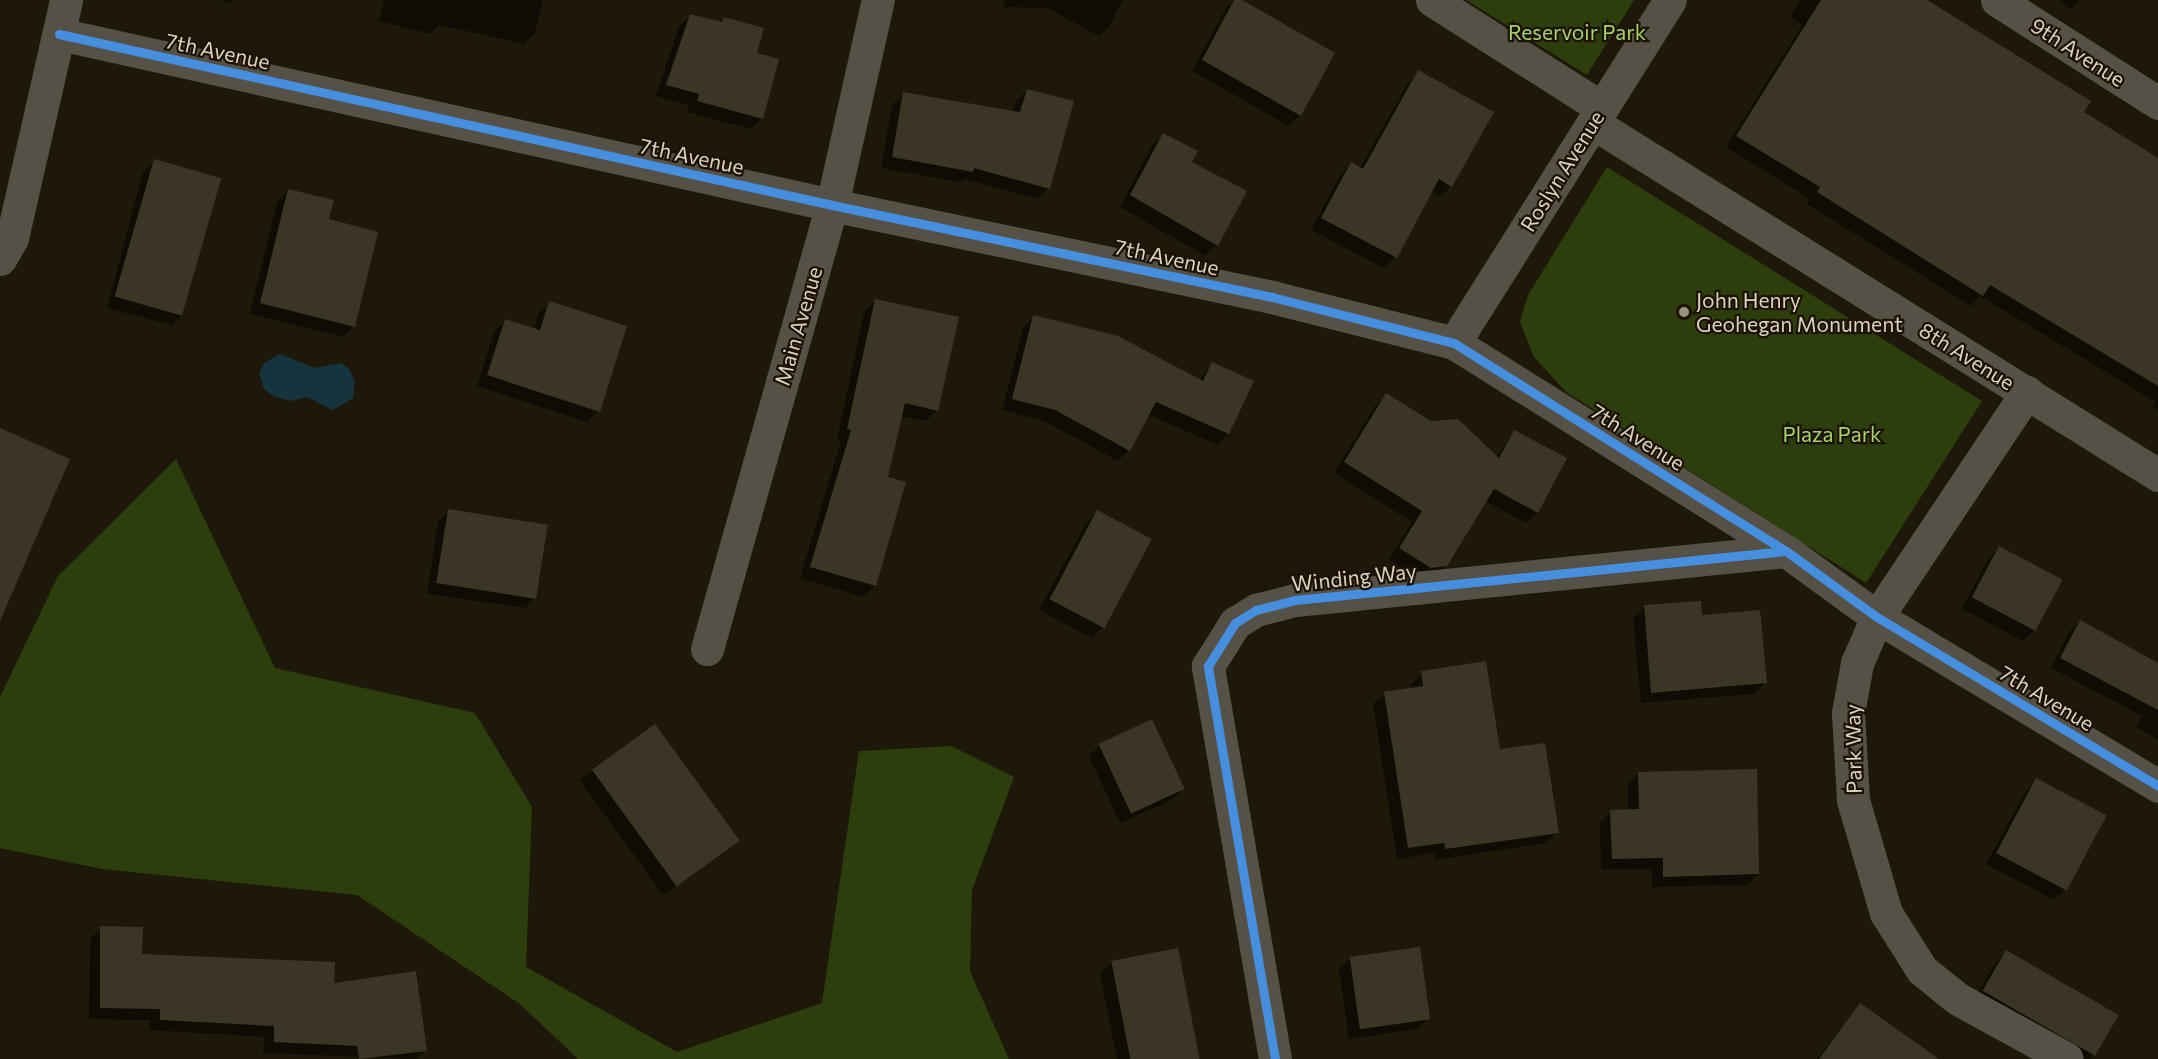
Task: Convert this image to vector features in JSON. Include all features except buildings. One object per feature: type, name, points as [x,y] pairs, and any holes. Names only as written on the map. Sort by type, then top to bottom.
[{"type":"street","points":[[0,260],[12,238],[66,0]]},
{"type":"street","name":"Main Avenue","points":[[707,649],[832,205],[878,0]]},
{"type":"street","name":"8th Avenue","points":[[1432,0],[1597,116],[2158,475]]},
{"type":"street","name":"Roslyn Avenue","points":[[1454,343],[1670,0]]},
{"type":"street","name":"9th Avenue","points":[[1997,0],[2158,103]]},
{"type":"street","name":"7th Avenue","points":[[59,34],[832,205],[1272,297],[1454,343],[1786,551],[1877,617],[2158,786]]},
{"type":"street","name":"Park Way","points":[[2027,392],[1877,617],[1857,663],[1848,713],[1853,800],[1886,913],[1922,970],[1958,999],[2067,1059]]},
{"type":"street","name":"Winding Way","points":[[1275,1059],[1208,666],[1235,623],[1256,610],[1295,600],[1786,551]]},
{"type":"green space","name":"Reservoir Park","points":[[1466,0],[1634,0],[1587,75]]},
{"type":"green space","name":"Plaza Park","points":[[1607,167],[1982,401],[1866,583],[1566,392],[1534,357],[1520,322],[1528,295]]},
{"type":"green space","points":[[176,459],[275,668],[475,713],[532,807],[526,967],[677,1052],[822,1003],[859,751],[951,746],[1014,777],[972,890],[970,971],[1009,1059],[578,1059],[520,1004],[357,895],[102,869],[0,848],[0,697],[58,576]]},
{"type":"water","points":[[280,354],[315,368],[341,363],[349,369],[355,381],[353,398],[333,410],[307,397],[290,401],[273,396],[264,389],[259,373],[264,363]]},
{"type":"cycle path","points":[[59,34],[832,205],[1272,297],[1454,343],[1786,551],[1877,617],[2158,786]]},
{"type":"cycle path","points":[[1275,1059],[1208,666],[1235,623],[1256,610],[1295,600],[1786,551]]},
{"type":"place","name":"John Henry Geohegan Monument","points":[[1684,312]]}]
